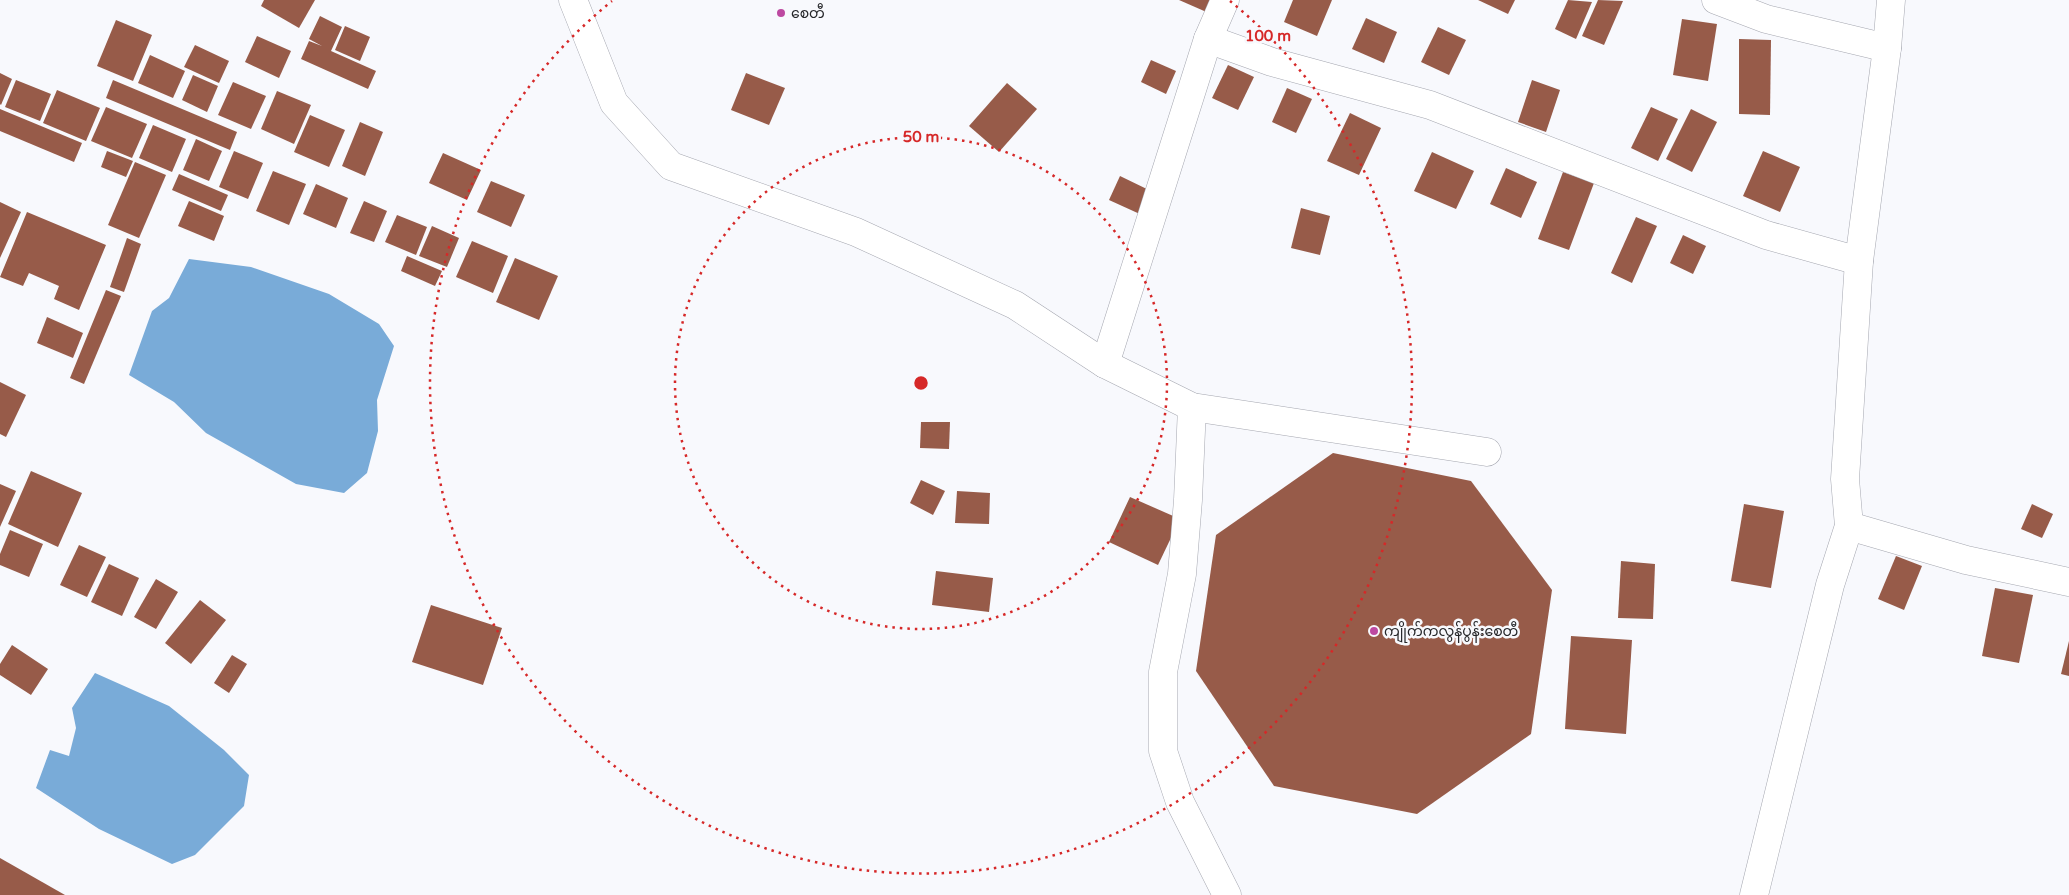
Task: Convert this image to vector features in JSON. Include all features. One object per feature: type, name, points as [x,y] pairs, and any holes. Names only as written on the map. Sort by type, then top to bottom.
[{"type":"street","points":[[573,0],[614,103],[671,166],[856,232],[1015,305],[1105,364],[1192,408],[1487,452]]},
{"type":"street","points":[[1105,364],[1208,39],[1225,0]]},
{"type":"street","points":[[1716,0],[1766,19],[1887,48]]},
{"type":"street","points":[[1754,895],[1830,585],[1849,526],[1845,479],[1859,261],[1892,0]]},
{"type":"street","points":[[1208,39],[1272,62],[1430,105],[1766,235],[1859,261]]},
{"type":"street","points":[[1192,408],[1188,500],[1182,574],[1162,672],[1163,751],[1180,802],[1227,895]]},
{"type":"street","points":[[1849,526],[1966,560],[2069,582]]},
{"type":"water","points":[[189,259],[251,267],[329,294],[379,324],[394,346],[377,400],[378,431],[367,473],[344,493],[296,484],[206,433],[174,402],[129,375],[152,311],[169,298]]},
{"type":"water","points":[[95,673],[169,706],[224,750],[249,775],[244,806],[195,855],[172,864],[99,829],[36,788],[50,750],[69,756],[76,728],[72,708]]},
{"type":"building","points":[[264,0],[315,0],[299,28],[261,6]]},
{"type":"building","points":[[1179,0],[1217,0],[1211,14]]},
{"type":"building","points":[[1293,0],[1332,0],[1317,36],[1284,22]]},
{"type":"building","points":[[1478,0],[1515,0],[1508,14]]},
{"type":"building","points":[[1568,0],[1592,2],[1576,39],[1555,29]]},
{"type":"building","points":[[1598,0],[1623,1],[1604,45],[1582,36]]},
{"type":"building","points":[[320,16],[342,27],[331,51],[376,71],[368,89],[301,59],[309,41],[322,46],[309,39]]},
{"type":"building","points":[[1366,18],[1397,32],[1384,63],[1352,49]]},
{"type":"building","points":[[1682,19],[1717,24],[1708,81],[1673,75]]},
{"type":"building","points":[[116,20],[152,35],[133,81],[97,66]]},
{"type":"building","points":[[345,26],[370,37],[360,61],[335,50]]},
{"type":"building","points":[[1438,27],[1466,40],[1449,75],[1421,62]]},
{"type":"building","points":[[257,36],[291,51],[279,78],[245,62]]},
{"type":"building","points":[[1739,39],[1771,40],[1770,115],[1739,114]]},
{"type":"building","points":[[195,45],[229,61],[219,83],[184,67]]},
{"type":"building","points":[[150,55],[185,71],[173,98],[138,83]]},
{"type":"building","points":[[1151,60],[1176,71],[1166,94],[1141,82]]},
{"type":"building","points":[[1228,65],[1254,77],[1238,110],[1212,98]]},
{"type":"building","points":[[0,73],[12,79],[1,105],[0,104]]},
{"type":"building","points":[[746,73],[785,88],[769,125],[731,110]]},
{"type":"building","points":[[193,75],[218,86],[207,112],[182,100]]},
{"type":"building","points":[[16,80],[51,94],[40,121],[5,107]]},
{"type":"building","points":[[113,80],[237,132],[230,150],[106,98]]},
{"type":"building","points":[[1532,80],[1560,90],[1546,132],[1518,122]]},
{"type":"building","points":[[233,82],[266,96],[251,129],[218,115]]},
{"type":"building","points":[[1007,83],[1037,109],[999,152],[969,126]]},
{"type":"building","points":[[1287,88],[1312,99],[1296,133],[1272,122]]},
{"type":"building","points":[[57,90],[100,108],[86,141],[43,123]]},
{"type":"building","points":[[277,91],[311,105],[294,144],[261,129]]},
{"type":"building","points":[[106,107],[147,124],[132,158],[91,141]]},
{"type":"building","points":[[1651,107],[1678,119],[1658,161],[1631,148]]},
{"type":"building","points":[[0,109],[82,143],[74,162],[0,131]]},
{"type":"building","points":[[1691,109],[1717,122],[1692,172],[1666,159]]},
{"type":"building","points":[[1350,113],[1381,128],[1359,175],[1327,161]]},
{"type":"building","points":[[310,115],[345,130],[329,167],[294,152]]},
{"type":"building","points":[[360,122],[383,132],[365,176],[342,166]]},
{"type":"building","points":[[153,125],[186,139],[172,172],[139,158]]},
{"type":"building","points":[[196,139],[222,151],[209,181],[183,170]]},
{"type":"building","points":[[107,151],[133,161],[126,177],[101,167]]},
{"type":"building","points":[[234,151],[263,163],[248,199],[219,187]]},
{"type":"building","points":[[1763,151],[1800,167],[1780,212],[1743,196]]},
{"type":"building","points":[[1432,152],[1474,171],[1456,209],[1414,191]]},
{"type":"building","points":[[443,153],[481,170],[467,200],[429,183]]},
{"type":"building","points":[[135,162],[166,175],[139,238],[108,225]]},
{"type":"building","points":[[1506,168],[1537,182],[1521,218],[1490,204]]},
{"type":"building","points":[[273,171],[306,184],[289,225],[256,211]]},
{"type":"building","points":[[1563,172],[1594,183],[1569,250],[1538,239]]},
{"type":"building","points":[[179,174],[228,195],[221,211],[172,190]]},
{"type":"building","points":[[1120,176],[1153,192],[1142,215],[1109,200]]},
{"type":"building","points":[[491,181],[525,195],[511,227],[477,212]]},
{"type":"building","points":[[316,184],[348,198],[336,228],[303,214]]},
{"type":"building","points":[[189,201],[224,216],[214,241],[178,226]]},
{"type":"building","points":[[364,201],[387,211],[374,242],[350,233]]},
{"type":"building","points":[[0,202],[21,212],[0,258]]},
{"type":"building","points":[[1301,208],[1330,216],[1320,255],[1291,248]]},
{"type":"building","points":[[27,212],[106,245],[79,310],[54,299],[59,286],[29,273],[23,286],[0,277]]},
{"type":"building","points":[[397,215],[427,227],[416,255],[385,242]]},
{"type":"building","points":[[1636,217],[1657,226],[1632,283],[1611,273]]},
{"type":"building","points":[[432,226],[459,238],[447,267],[419,256]]},
{"type":"building","points":[[1683,235],[1706,246],[1693,274],[1670,263]]},
{"type":"building","points":[[127,238],[141,244],[124,292],[110,287]]},
{"type":"building","points":[[472,241],[508,256],[493,293],[456,277]]},
{"type":"building","points":[[407,256],[442,271],[435,286],[401,271]]},
{"type":"building","points":[[515,258],[558,276],[539,320],[496,302]]},
{"type":"building","points":[[106,290],[121,296],[84,384],[70,378]]},
{"type":"building","points":[[47,317],[83,333],[73,358],[37,343]]},
{"type":"building","points":[[0,382],[26,395],[6,437],[0,434]]},
{"type":"building","points":[[921,422],[950,422],[949,449],[920,448]]},
{"type":"building","name":"ကျိုက်ကလွန်ပွန်းစေတီ","points":[[1333,453],[1471,481],[1552,590],[1531,734],[1417,814],[1274,786],[1196,671],[1216,535]]},
{"type":"building","points":[[31,471],[82,493],[58,547],[8,524]]},
{"type":"building","points":[[921,480],[945,491],[933,515],[910,503]]},
{"type":"building","points":[[0,484],[16,491],[0,527]]},
{"type":"building","points":[[957,491],[990,493],[989,524],[955,523]]},
{"type":"building","points":[[1130,497],[1180,519],[1158,565],[1109,542]]},
{"type":"building","points":[[1744,504],[1784,511],[1771,588],[1731,581]]},
{"type":"building","points":[[2032,504],[2053,514],[2042,538],[2021,529]]},
{"type":"building","points":[[10,530],[43,544],[29,577],[0,565],[0,554]]},
{"type":"building","points":[[79,545],[106,557],[87,597],[60,585]]},
{"type":"building","points":[[1896,556],[1922,566],[1904,610],[1878,599]]},
{"type":"building","points":[[1621,561],[1655,564],[1653,619],[1618,618]]},
{"type":"building","points":[[109,564],[139,578],[122,616],[91,602]]},
{"type":"building","points":[[936,571],[993,578],[989,612],[932,605]]},
{"type":"building","points":[[156,579],[178,592],[156,629],[134,617]]},
{"type":"building","points":[[1995,588],[2033,595],[2019,663],[1982,656]]},
{"type":"building","points":[[200,600],[226,620],[191,664],[165,643]]},
{"type":"building","points":[[431,605],[502,628],[483,685],[412,662]]},
{"type":"building","points":[[1571,636],[1632,640],[1626,734],[1565,729]]},
{"type":"building","points":[[2069,641],[2069,676],[2061,674]]},
{"type":"building","points":[[12,645],[48,669],[31,695],[0,675],[0,664]]},
{"type":"building","points":[[232,655],[247,664],[229,693],[214,683]]},
{"type":"building","points":[[0,858],[65,895],[0,895]]},
{"type":"place","name":"စေတီ","points":[[781,13]]},
{"type":"place","name":"ကျိုက်ကလွန်ပွန်းစေတီ","points":[[1374,631]]}]
